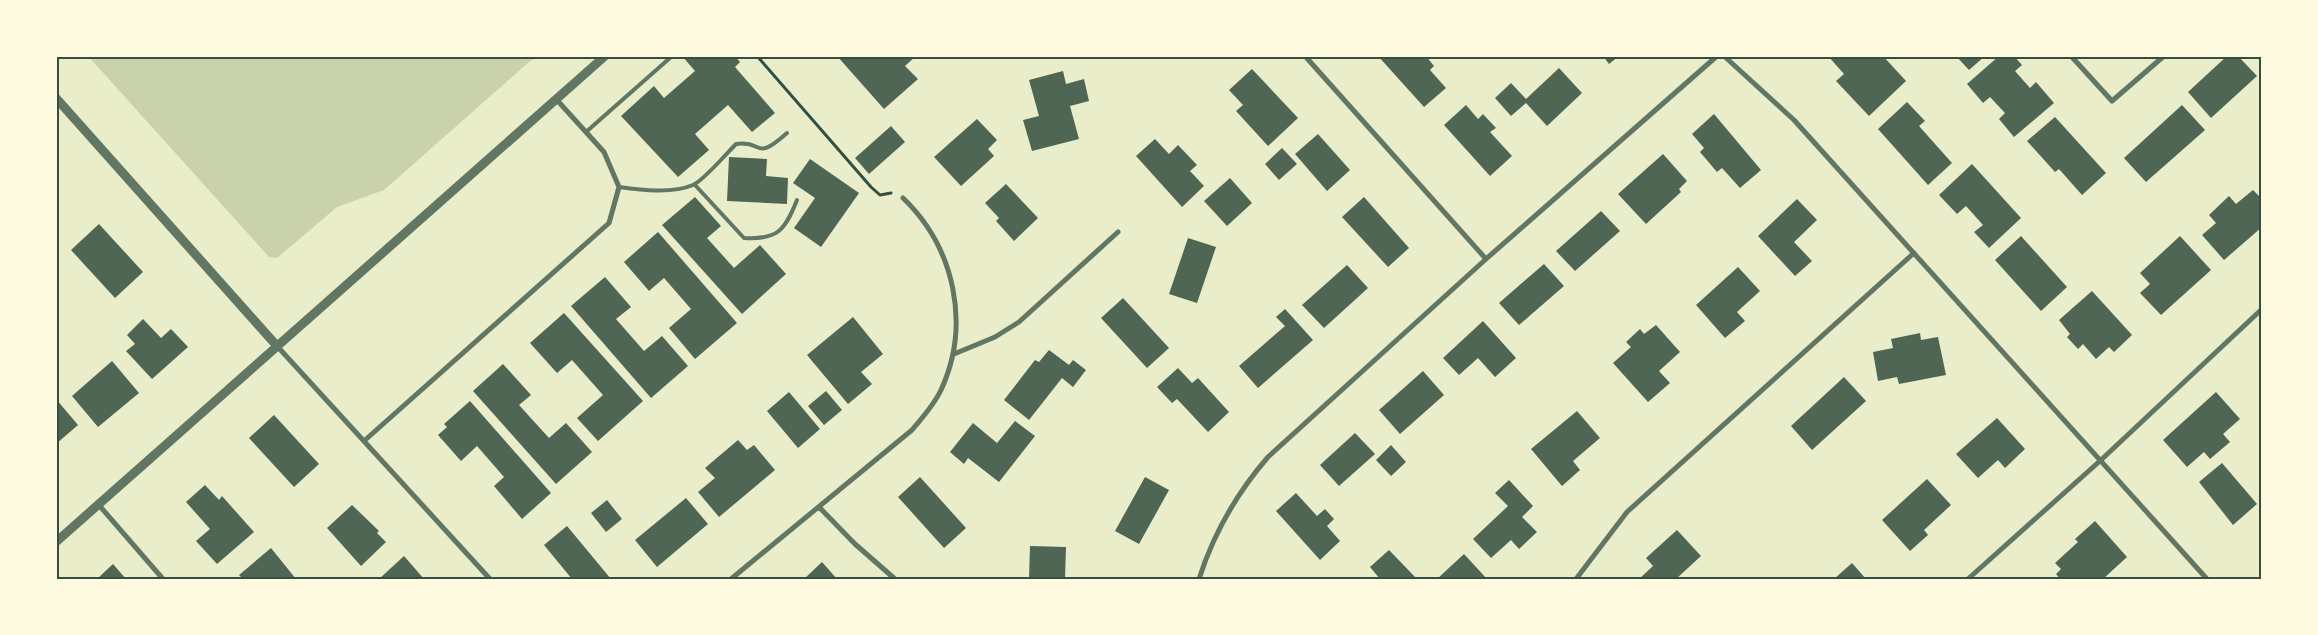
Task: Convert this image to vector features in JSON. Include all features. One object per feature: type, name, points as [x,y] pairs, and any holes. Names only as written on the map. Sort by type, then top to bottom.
[{"type":"street","points":[[56,542],[605,56]]},
{"type":"street","points":[[1305,56],[1486,259]]},
{"type":"street","points":[[1199,579],[1208,549],[1225,515],[1246,483],[1268,457],[1486,259],[1716,56]]},
{"type":"street","points":[[1724,56],[1794,120],[2207,579]]},
{"type":"street","points":[[2072,56],[2112,101],[2164,56]]},
{"type":"street","points":[[56,98],[490,579]]},
{"type":"street","points":[[364,441],[609,223],[619,187],[604,152],[556,99]]},
{"type":"street","points":[[731,579],[912,430],[930,408],[940,391],[954,354],[955,296],[949,268],[933,234],[903,198]]},
{"type":"street","points":[[954,354],[995,337],[1020,322],[1118,232]]},
{"type":"street","points":[[1576,579],[1627,512],[1914,253]]},
{"type":"street","points":[[1968,579],[2101,460],[2262,309]]},
{"type":"street","points":[[98,504],[162,579]]},
{"type":"street","points":[[820,507],[855,544],[894,579]]},
{"type":"lane","points":[[586,132],[671,57]]},
{"type":"lane","points":[[619,187],[644,190],[677,189],[695,185],[736,144],[744,143],[762,150],[770,148],[786,133]]},
{"type":"lane","points":[[695,185],[744,238],[772,236],[782,230],[797,200]]},
{"type":"path","points":[[757,56],[871,187],[880,195],[891,192],[903,198]]},
{"type":"green space","points":[[88,56],[541,56],[530,61],[384,190],[337,207],[277,258],[269,257]]},
{"type":"building","points":[[682,56],[735,56],[740,62],[735,67],[775,113],[752,132],[728,105],[695,134],[709,150],[678,177],[621,116],[654,86],[664,98],[695,71]]},
{"type":"building","points":[[837,56],[916,56],[905,66],[918,79],[884,109]]},
{"type":"building","points":[[1378,56],[1426,56],[1434,66],[1430,70],[1446,88],[1424,107]]},
{"type":"building","points":[[1603,56],[1619,56],[1609,64]]},
{"type":"building","points":[[1828,56],[1883,56],[1906,81],[1869,116],[1836,81],[1844,74]]},
{"type":"building","points":[[1956,56],[1985,56],[1969,70]]},
{"type":"building","points":[[1999,56],[2014,56],[2022,65],[2015,71],[2030,88],[2036,82],[2054,103],[2014,137],[1999,119],[2005,113],[1990,97],[1983,103],[1967,84]]},
{"type":"building","points":[[2227,56],[2238,56],[2257,76],[2211,118],[2188,92]]},
{"type":"building","points":[[1559,68],[1582,93],[1547,126],[1526,103],[1511,116],[1495,98],[1511,83],[1526,99]]},
{"type":"building","points":[[1252,69],[1298,118],[1268,146],[1236,111],[1243,105],[1229,90]]},
{"type":"building","points":[[1063,71],[1066,84],[1084,79],[1089,101],[1070,106],[1079,139],[1032,151],[1023,120],[1039,116],[1029,80]]},
{"type":"building","points":[[1907,102],[1925,121],[1919,126],[1952,163],[1928,185],[1878,129]]},
{"type":"building","points":[[1466,105],[1478,119],[1483,114],[1496,128],[1490,132],[1512,156],[1490,176],[1444,125]]},
{"type":"building","points":[[2182,105],[2205,130],[2146,182],[2124,158]]},
{"type":"building","points":[[1714,114],[1761,170],[1740,188],[1722,168],[1717,172],[1700,152],[1704,148],[1692,134]]},
{"type":"building","points":[[2055,117],[2106,173],[2082,195],[2059,169],[2055,172],[2027,141]]},
{"type":"building","points":[[977,119],[997,140],[988,149],[994,156],[961,186],[934,157]]},
{"type":"building","points":[[891,126],[905,142],[869,174],[855,158]]},
{"type":"building","points":[[1318,134],[1350,170],[1327,191],[1295,154]]},
{"type":"building","points":[[1155,139],[1169,154],[1178,145],[1197,165],[1190,171],[1204,186],[1182,207],[1136,156]]},
{"type":"building","points":[[1282,148],[1297,164],[1279,180],[1265,164]]},
{"type":"building","points":[[1663,154],[1687,181],[1679,189],[1681,192],[1646,224],[1618,194]]},
{"type":"building","points":[[729,157],[767,159],[766,176],[788,178],[787,204],[727,201]]},
{"type":"building","points":[[810,159],[859,193],[821,247],[794,228],[815,198],[793,183]]},
{"type":"building","points":[[1972,164],[2021,218],[1989,248],[1974,232],[1983,225],[1966,206],[1957,214],[1939,195]]},
{"type":"building","points":[[1230,178],[1252,203],[1227,226],[1204,201]]},
{"type":"building","points":[[1006,184],[1038,218],[1014,241],[996,221],[999,218],[985,203]]},
{"type":"building","points":[[2253,190],[2262,199],[2262,227],[2224,260],[2202,235],[2216,223],[2209,215],[2229,196],[2236,204]]},
{"type":"building","points":[[695,197],[721,226],[707,238],[734,268],[760,245],[786,274],[742,314],[662,225]]},
{"type":"building","points":[[1364,197],[1409,248],[1388,267],[1342,217]]},
{"type":"building","points":[[1797,199],[1817,220],[1794,242],[1812,261],[1795,276],[1758,236]]},
{"type":"building","points":[[1601,211],[1620,231],[1575,271],[1556,251]]},
{"type":"building","points":[[99,224],[143,272],[115,298],[71,250]]},
{"type":"building","points":[[658,232],[737,323],[695,359],[669,328],[691,309],[664,278],[649,291],[624,262]]},
{"type":"building","points":[[2021,236],[2067,287],[2041,311],[1995,260]]},
{"type":"building","points":[[2180,236],[2211,270],[2161,315],[2140,293],[2150,284],[2140,273]]},
{"type":"building","points":[[1188,238],[1216,247],[1197,303],[1169,294]]},
{"type":"building","points":[[1544,264],[1564,286],[1519,325],[1499,303]]},
{"type":"building","points":[[1347,265],[1368,288],[1324,328],[1302,305]]},
{"type":"building","points":[[1738,267],[1760,291],[1737,312],[1745,321],[1725,338],[1696,305]]},
{"type":"building","points":[[605,277],[631,307],[616,319],[644,351],[662,336],[688,366],[651,398],[571,306]]},
{"type":"building","points":[[2092,291],[2132,335],[2114,352],[2109,347],[2096,359],[2083,344],[2078,349],[2067,337],[2070,334],[2059,320]]},
{"type":"building","points":[[1123,298],[1169,348],[1147,368],[1101,318]]},
{"type":"building","points":[[1285,309],[1313,340],[1258,388],[1239,366],[1285,326],[1276,317]]},
{"type":"building","points":[[564,313],[643,401],[598,441],[577,418],[603,395],[572,360],[557,373],[530,343]]},
{"type":"building","points":[[853,317],[883,354],[861,372],[872,384],[848,404],[807,355]]},
{"type":"building","points":[[143,319],[161,338],[171,329],[188,347],[152,379],[126,351],[135,344],[127,335]]},
{"type":"building","points":[[1483,321],[1516,358],[1495,377],[1478,358],[1459,375],[1443,358]]},
{"type":"building","points":[[1656,325],[1680,352],[1659,371],[1670,383],[1648,402],[1613,363],[1631,347],[1626,342],[1640,329],[1644,334]]},
{"type":"building","points":[[1920,333],[1921,340],[1938,337],[1946,375],[1899,384],[1897,377],[1878,381],[1873,352],[1893,348],[1891,339]]},
{"type":"building","points":[[1049,350],[1069,365],[1073,360],[1086,370],[1073,387],[1062,378],[1029,420],[1004,400],[1035,360],[1039,362]]},
{"type":"building","points":[[112,361],[139,393],[98,427],[72,396]]},
{"type":"building","points":[[503,364],[531,395],[519,405],[549,438],[566,423],[592,452],[556,484],[473,391]]},
{"type":"building","points":[[1178,368],[1192,383],[1198,378],[1229,412],[1208,432],[1177,399],[1172,403],[1157,387]]},
{"type":"building","points":[[1423,371],[1444,395],[1400,434],[1379,410]]},
{"type":"building","points":[[1844,377],[1866,401],[1812,450],[1791,426]]},
{"type":"building","points":[[826,391],[842,410],[824,425],[808,406]]},
{"type":"building","points":[[789,392],[820,429],[798,448],[767,411]]},
{"type":"building","points":[[2216,392],[2240,419],[2223,434],[2230,442],[2210,459],[2204,452],[2187,467],[2163,440]]},
{"type":"building","points":[[56,399],[78,425],[56,444]]},
{"type":"building","points":[[470,401],[551,493],[522,519],[494,486],[504,477],[477,446],[461,461],[438,435],[447,427],[444,424]]},
{"type":"building","points":[[1577,411],[1600,438],[1573,461],[1580,470],[1562,486],[1531,449]]},
{"type":"building","points":[[274,415],[319,464],[294,487],[249,438]]},
{"type":"building","points":[[1997,418],[2025,449],[2005,468],[1998,460],[1978,478],[1956,454]]},
{"type":"building","points":[[1015,421],[1035,436],[999,482],[968,458],[964,464],[950,452],[973,423],[997,443]]},
{"type":"building","points":[[1355,433],[1375,454],[1339,486],[1320,465]]},
{"type":"building","points":[[738,440],[747,450],[754,445],[775,470],[719,517],[698,492],[715,478],[705,468]]},
{"type":"building","points":[[1391,445],[1406,462],[1391,476],[1376,460]]},
{"type":"building","points":[[2222,463],[2257,504],[2233,525],[2199,482]]},
{"type":"building","points":[[920,477],[966,528],[944,548],[898,497]]},
{"type":"building","points":[[1145,477],[1169,490],[1139,544],[1115,531]]},
{"type":"building","points":[[1927,479],[1951,505],[1924,530],[1928,535],[1910,551],[1882,520]]},
{"type":"building","points":[[1509,480],[1533,506],[1522,517],[1537,532],[1519,549],[1511,540],[1491,558],[1473,539],[1508,506],[1495,493]]},
{"type":"building","points":[[205,485],[219,500],[222,496],[254,532],[217,564],[196,541],[210,529],[186,502]]},
{"type":"building","points":[[1296,493],[1317,516],[1325,509],[1334,519],[1327,526],[1340,541],[1320,560],[1276,511]]},
{"type":"building","points":[[686,498],[708,524],[657,567],[635,540]]},
{"type":"building","points":[[607,500],[622,519],[606,532],[591,513]]},
{"type":"building","points":[[352,505],[379,531],[377,533],[386,542],[361,566],[327,528]]},
{"type":"building","points":[[2095,521],[2127,557],[2103,579],[2060,579],[2056,574],[2061,569],[2055,563],[2078,542],[2075,539]]},
{"type":"building","points":[[567,526],[611,579],[572,579],[544,545]]},
{"type":"building","points":[[1677,530],[1701,556],[1676,579],[1639,579],[1653,566],[1646,558]]},
{"type":"building","points":[[1030,546],[1066,547],[1065,579],[1029,579]]},
{"type":"building","points":[[271,548],[296,579],[243,579],[239,575]]},
{"type":"building","points":[[1389,550],[1416,578],[1380,579],[1370,567]]},
{"type":"building","points":[[1464,554],[1487,579],[1437,579]]},
{"type":"building","points":[[404,556],[424,579],[379,579]]},
{"type":"building","points":[[822,562],[837,579],[804,579]]},
{"type":"building","points":[[1852,563],[1866,579],[1834,579]]},
{"type":"building","points":[[113,564],[126,579],[97,579]]}]
